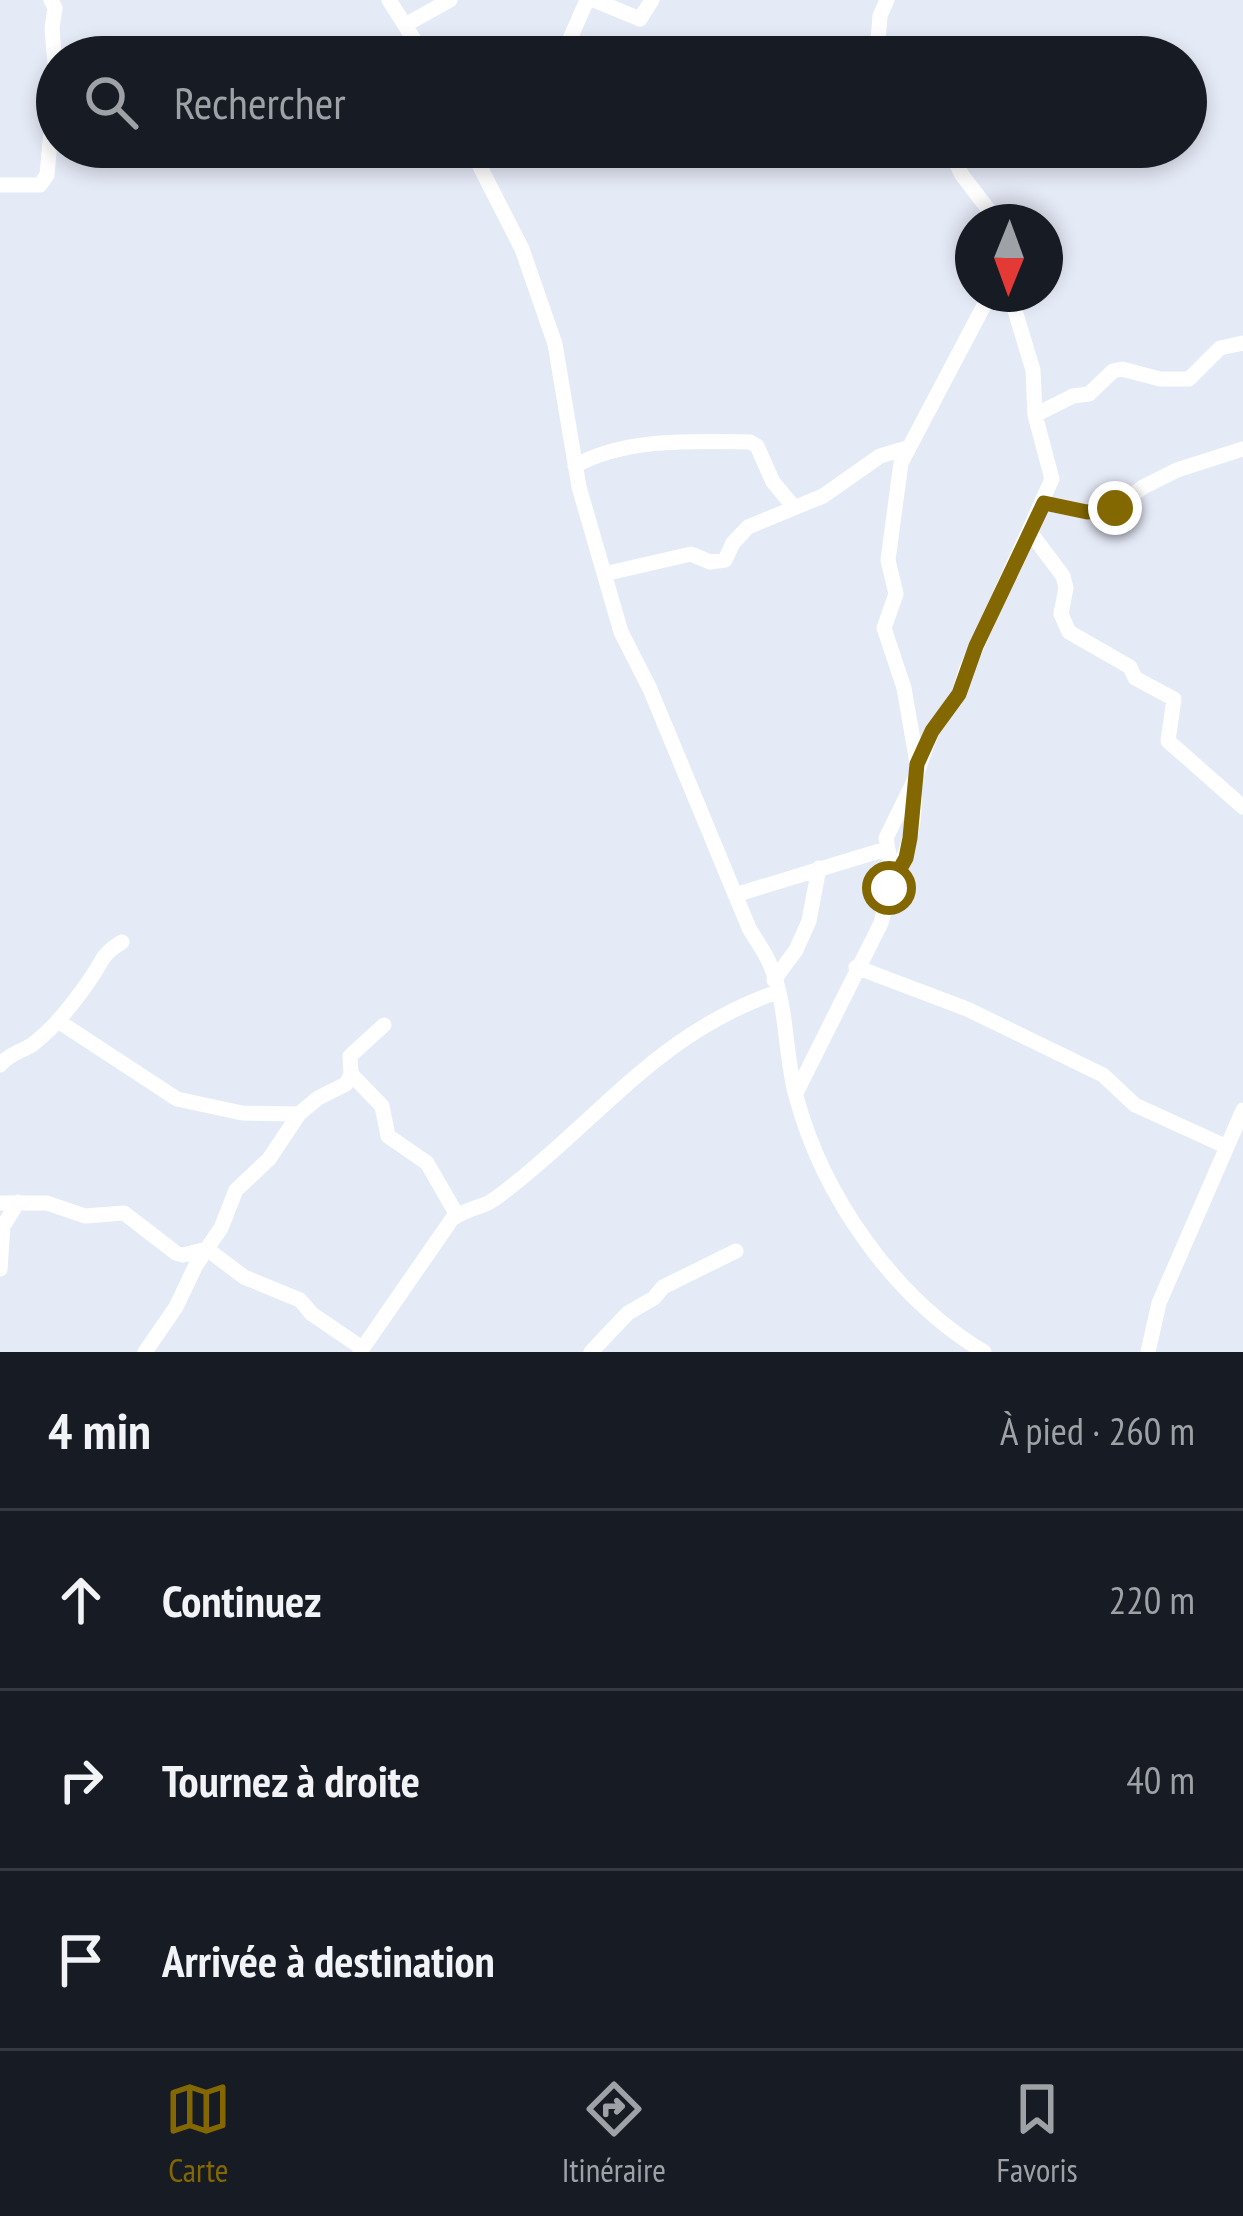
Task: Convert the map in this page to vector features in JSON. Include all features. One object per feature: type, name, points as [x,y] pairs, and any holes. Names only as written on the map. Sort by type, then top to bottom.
[{"type":"street","points":[[51,0],[55,8],[53,36]]},
{"type":"street","points":[[389,0],[412,36]]},
{"type":"street","points":[[405,25],[450,0]]},
{"type":"street","points":[[572,36],[590,0],[640,20],[652,0]]},
{"type":"street","points":[[878,36],[887,0]]},
{"type":"street","points":[[0,185],[40,185],[48,168]]},
{"type":"street","points":[[480,168],[522,249],[555,344],[590,536],[621,632],[650,689],[735,895],[770,962],[795,1094],[817,1162],[864,1235],[935,1317],[984,1352]]},
{"type":"street","points":[[958,168],[984,204]]},
{"type":"street","points":[[917,764],[901,675],[884,628],[896,594],[889,560],[901,463],[980,312]]},
{"type":"street","points":[[795,1094],[881,923],[893,878],[906,858],[917,764],[932,731],[959,694],[1044,503],[1052,470],[1035,416],[1033,370],[1015,312]]},
{"type":"street","points":[[1035,416],[1073,396],[1089,394],[1113,371],[1189,379],[1220,348],[1243,344]]},
{"type":"street","points":[[575,466],[599,452],[702,440],[750,442],[794,507]]},
{"type":"street","points":[[604,574],[691,554],[710,562],[725,560],[748,526],[824,496],[880,456],[907,448]]},
{"type":"street","points":[[1044,503],[1087,512],[1115,508],[1177,470],[1243,449]]},
{"type":"street","points":[[1030,532],[1063,577],[1061,614],[1069,632],[1130,667],[1135,679],[1174,699],[1168,741],[1243,807]]},
{"type":"street","points":[[893,878],[886,838],[914,782]]},
{"type":"street","points":[[735,895],[886,848]]},
{"type":"street","points":[[0,1269],[9,1202],[58,1205],[85,1216],[117,1211],[176,1253],[198,1256],[300,1300],[361,1350],[457,1215],[491,1202],[686,1034],[776,986],[809,921],[819,868]]},
{"type":"street","points":[[0,1065],[58,1021],[104,953],[122,941]]},
{"type":"street","points":[[856,968],[968,1009],[1103,1075],[1135,1105],[1225,1145]]},
{"type":"street","points":[[58,1021],[178,1100],[226,1111],[298,1114]]},
{"type":"street","points":[[145,1352],[176,1307],[198,1256],[221,1228],[236,1190],[269,1159],[298,1114],[346,1084],[350,1056],[384,1025]]},
{"type":"street","points":[[351,1074],[382,1106],[388,1136],[427,1163],[457,1215]]},
{"type":"street","points":[[1148,1352],[1159,1303],[1243,1110]]},
{"type":"street","points":[[276,1114],[285,1133]]},
{"type":"street","points":[[591,1352],[628,1313],[663,1287],[736,1251]]},
{"type":"route","points":[[889,888],[906,858],[917,764],[932,731],[959,694],[976,646],[1044,503],[1087,512],[1115,508]]}]
